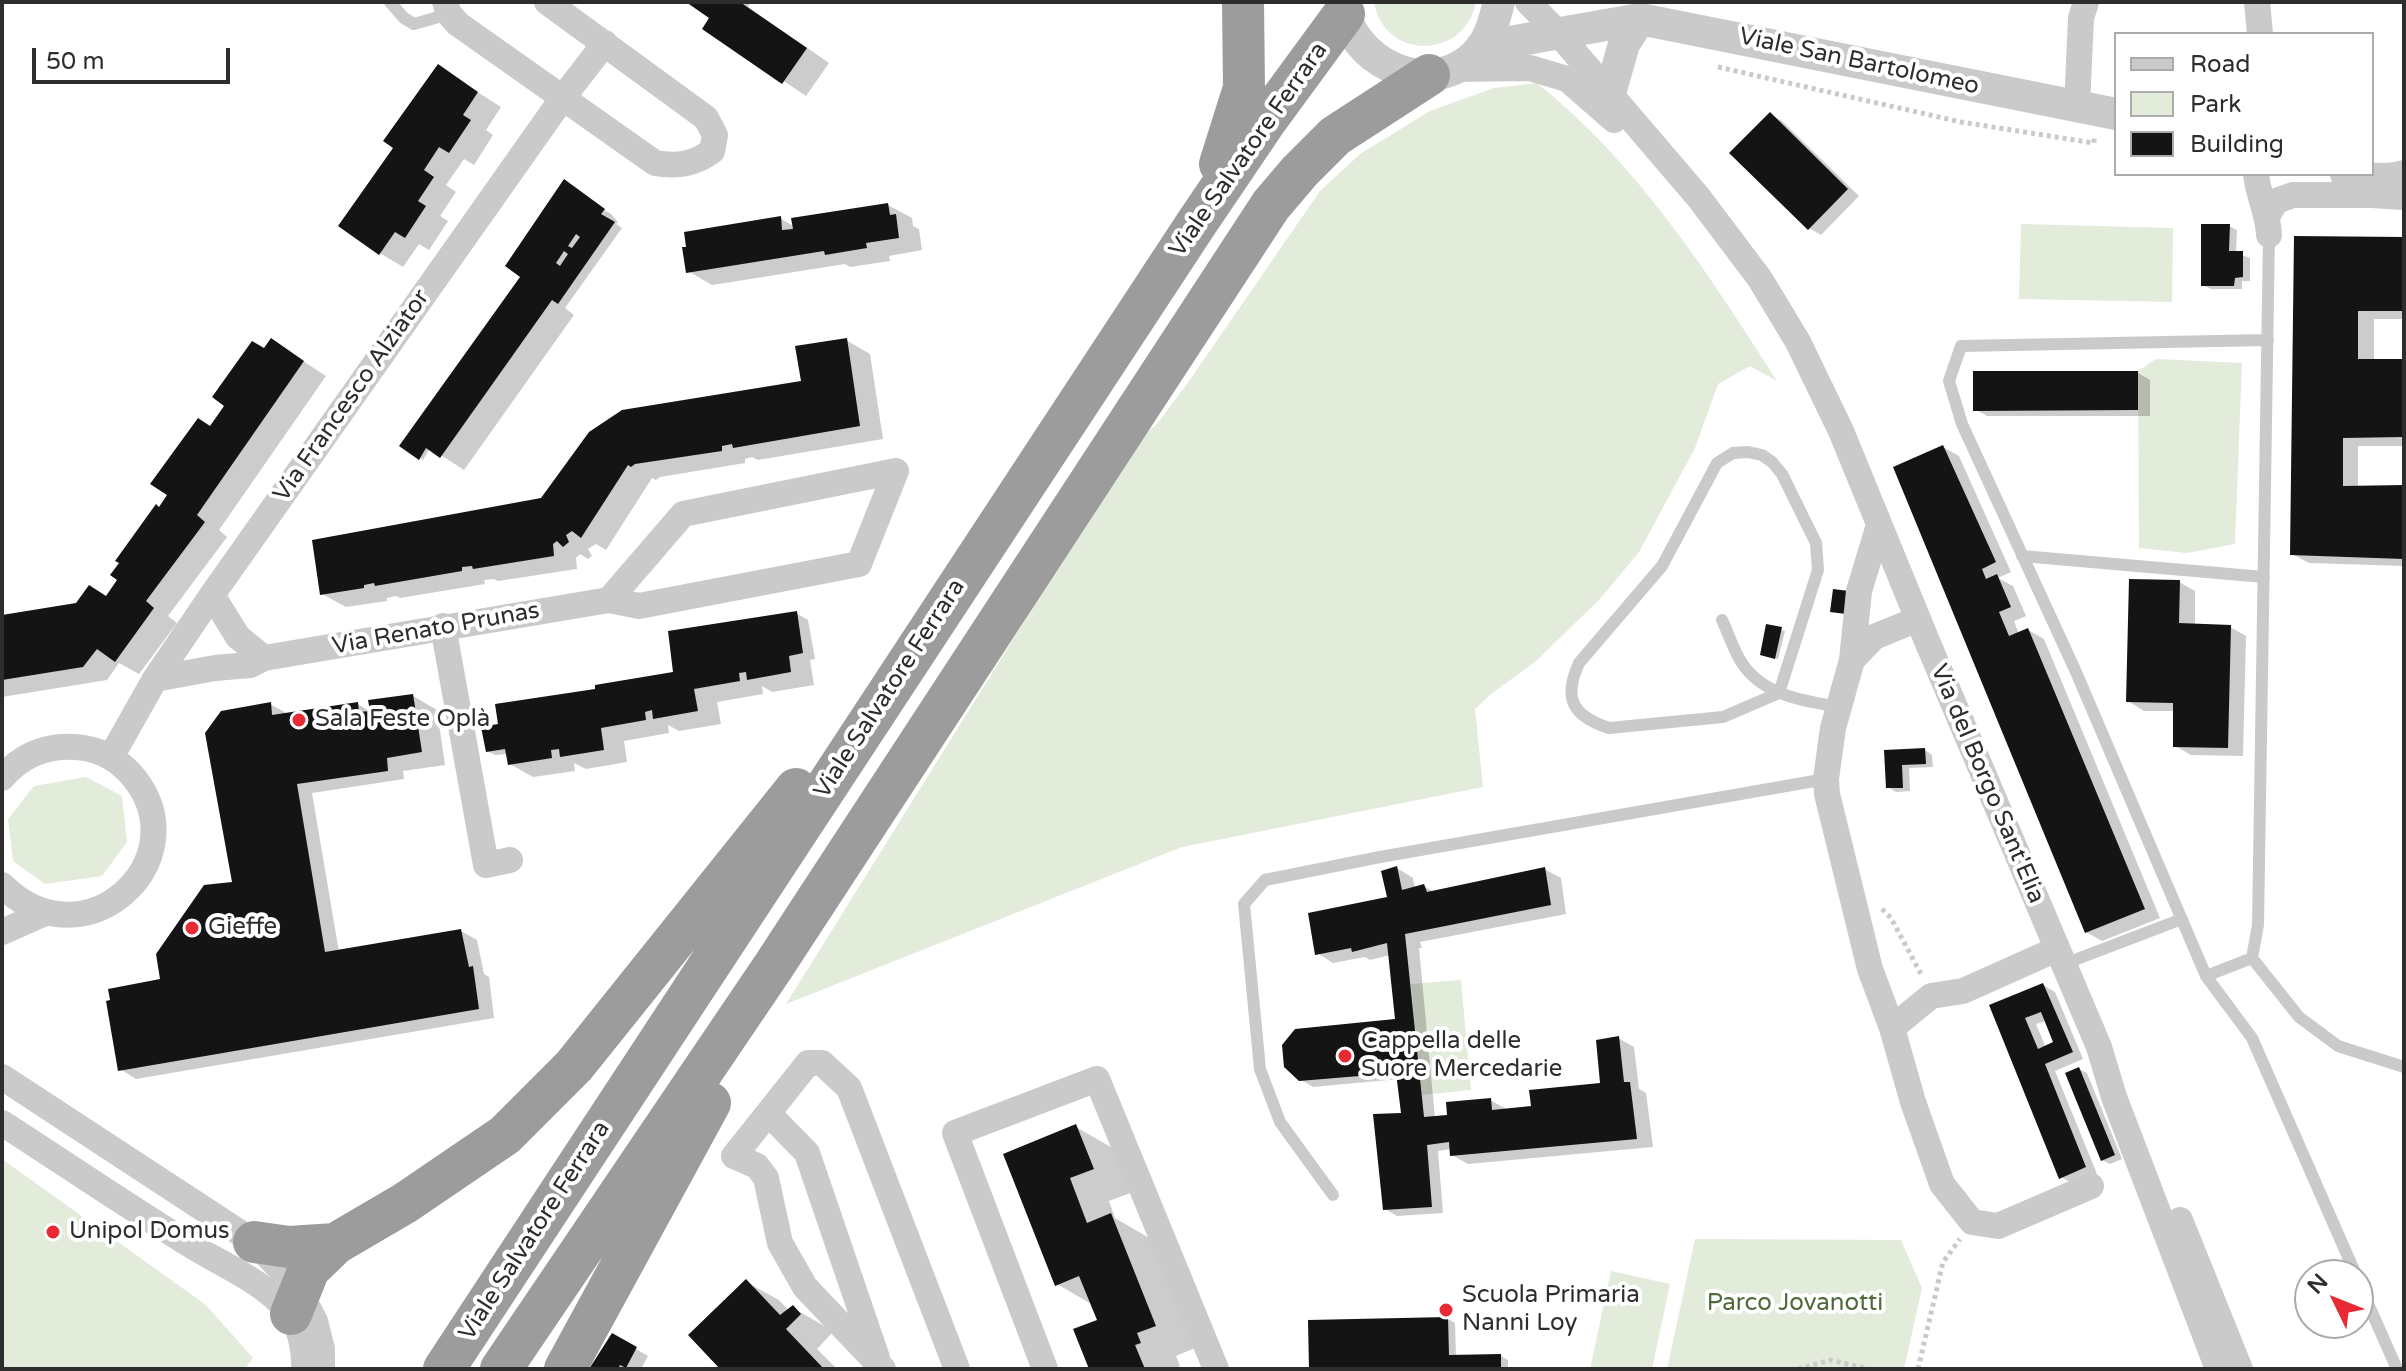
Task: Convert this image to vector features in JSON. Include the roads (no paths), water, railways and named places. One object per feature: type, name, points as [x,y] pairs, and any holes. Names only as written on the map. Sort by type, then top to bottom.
[{"type":"highway","points":[[1196,224],[1228,144],[1244,88],[1243,2]]},
{"type":"highway","name":"Viale Salvatore Ferrara","points":[[450,1359],[1341,6]]},
{"type":"highway","name":"Viale Salvatore Ferrara","points":[[502,1368],[773,967],[1271,205],[1335,136],[1440,72]]},
{"type":"highway","points":[[295,1303],[309,1269],[335,1244],[405,1203],[492,1144],[538,1104],[574,1066],[804,779],[841,764]]},
{"type":"highway","points":[[565,1369],[767,997],[773,967]]},
{"type":"highway","points":[[254,1242],[289,1247],[335,1244]]},
{"type":"street","points":[[447,8],[458,24],[655,163],[669,166],[699,161],[712,151],[715,135],[706,118],[547,2]]},
{"type":"street","points":[[1341,6],[1348,26],[1363,47],[1393,70],[1411,75],[1440,72],[1481,47],[1493,24],[1499,2]]},
{"type":"street","name":"Via del Borgo Sant'Elia","points":[[1528,2],[1699,198],[1760,279],[1798,342],[1841,431],[2099,1047],[2114,1097],[2218,1369]]},
{"type":"street","points":[[2077,106],[2081,18],[2086,2]]},
{"type":"street","points":[[2257,2],[2260,32]]},
{"type":"street","points":[[1610,93],[1634,10]]},
{"type":"street","name":"Viale San Bartolomeo","points":[[1481,47],[1558,33],[1634,10],[2114,114]]},
{"type":"street","name":"Via Francesco Alziator","points":[[111,757],[155,679],[212,595],[564,96],[605,43]]},
{"type":"street","name":"Via del Borgo Sant'Elia","points":[[1440,72],[1530,68],[1567,79],[1594,100],[1699,198]]},
{"type":"street","points":[[2256,176],[2269,225]]},
{"type":"street","points":[[2348,176],[2372,195]]},
{"type":"street","points":[[2357,176],[2381,180],[2404,176]]},
{"type":"street","points":[[2269,225],[2276,201],[2293,195],[2404,197]]},
{"type":"street","name":"Via Renato Prunas","points":[[155,679],[250,665],[264,658],[443,626],[609,600],[639,606],[859,564],[896,471],[683,514],[609,600]]},
{"type":"street","points":[[1879,525],[1859,591],[1852,660],[1833,728],[1826,779],[1870,969],[1942,1184],[1972,1222],[1998,1226],[2091,1186]]},
{"type":"street","points":[[212,595],[238,637],[264,658]]},
{"type":"street","points":[[1852,660],[1874,637],[1918,619]]},
{"type":"street","points":[[443,626],[486,865],[510,860]]},
{"type":"street","points":[[2,778],[28,755],[48,748],[69,745],[91,749],[111,757],[127,769],[149,805],[153,826],[151,847],[133,885],[99,910],[79,915],[47,912],[19,900],[2,885]]},
{"type":"street","points":[[2,932],[47,912]]},
{"type":"street","points":[[1892,1028],[1931,996],[1963,991],[2060,957]]},
{"type":"street","name":"Via del Borgo Sant'Elia","points":[[2099,1047],[2128,1089],[2240,1369]]},
{"type":"street","points":[[882,1367],[805,1287],[780,1243],[766,1178],[757,1166],[734,1156],[808,1063],[822,1063],[849,1088],[864,1134],[957,1369]]},
{"type":"street","points":[[2,1077],[254,1242],[296,1285],[295,1303],[304,1369]]},
{"type":"street","points":[[1045,1369],[955,1133],[1097,1079],[1216,1369]]},
{"type":"street","points":[[769,1114],[807,1153],[882,1367]]},
{"type":"street","points":[[2,1123],[278,1301],[295,1303],[315,1321],[322,1349],[322,1369]]},
{"type":"lane","points":[[390,2],[414,24],[447,8]]},
{"type":"lane","points":[[2269,225],[2258,925],[2252,958],[2299,1017],[2338,1046],[2404,1067]]},
{"type":"lane","points":[[2268,340],[1961,346],[1949,381],[1962,424],[2076,672],[2206,976],[2252,1038],[2349,1259]]},
{"type":"lane","points":[[1733,453],[1762,455],[1772,462],[1789,487],[1816,543],[1818,570],[1779,693],[1723,717],[1609,728],[1591,722],[1578,710],[1571,696],[1571,681],[1579,663],[1662,566],[1717,463],[1733,453]]},
{"type":"lane","points":[[2022,556],[2264,577]]},
{"type":"lane","points":[[1722,620],[1744,666],[1770,689],[1839,707]]},
{"type":"lane","points":[[1333,1195],[1280,1122],[1260,1069],[1244,904],[1265,880],[1826,779]]},
{"type":"lane","points":[[2060,957],[2182,919]]},
{"type":"lane","points":[[2206,976],[2252,958]]},
{"type":"lane","points":[[2374,1317],[2397,1369]]},
{"type":"place","name":"Sala Feste Oplà","points":[[299,720]]},
{"type":"place","name":"Gieffe","points":[[192,928]]},
{"type":"place","name":"Cappella delle Suore Mercedarie","points":[[1345,1056]]},
{"type":"place","name":"Unipol Domus","points":[[53,1232]]},
{"type":"place","name":"Scuola Primaria Nanni Loy","points":[[1446,1310]]},
{"type":"park label","name":"Parco Jovanotti","points":[[1795,1304]]}]
